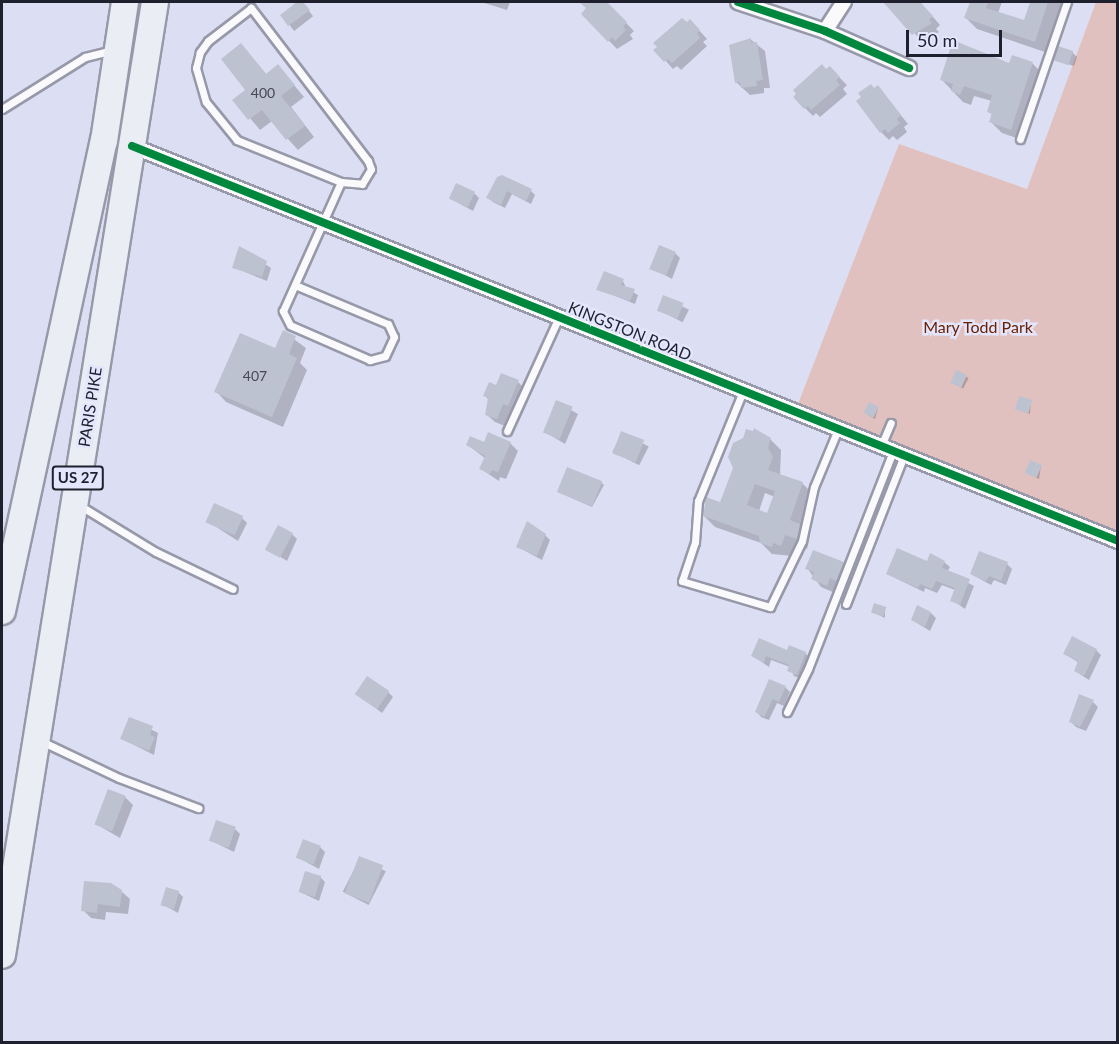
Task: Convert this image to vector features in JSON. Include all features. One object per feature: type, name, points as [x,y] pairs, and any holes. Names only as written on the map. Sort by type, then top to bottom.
[{"type":"highway","name":"US 27","points":[[2,611],[104,141],[116,49],[125,2]]},
{"type":"highway","name":"PARIS PIKE","points":[[2,955],[154,2]]},
{"type":"highway","points":[[104,141],[132,146]]},
{"type":"street","points":[[738,2],[825,31],[909,68]]},
{"type":"street","points":[[825,31],[844,2]]},
{"type":"street","name":"KINGSTON ROAD","points":[[132,146],[1118,541]]},
{"type":"lane","points":[[1020,139],[1067,2]]},
{"type":"lane","points":[[251,8],[368,161],[368,178],[362,184],[341,182],[237,140],[206,102],[196,68],[200,52],[208,41],[251,8]]},
{"type":"lane","points":[[2,109],[86,57],[116,49]]},
{"type":"lane","points":[[296,285],[388,324],[394,337],[385,356],[370,360],[290,325],[283,311],[325,223],[341,182]]},
{"type":"lane","points":[[507,431],[558,317]]},
{"type":"lane","points":[[743,391],[698,501],[695,542],[682,581],[770,607],[802,541],[814,487],[838,429]]},
{"type":"lane","points":[[846,604],[893,451],[891,423]]},
{"type":"lane","points":[[787,712],[808,669],[893,451]]},
{"type":"lane","points":[[74,502],[156,552],[233,589]]},
{"type":"lane","points":[[36,739],[120,778],[198,808]]},
{"type":"green space","name":"Mary Todd Park","points":[[1096,2],[1117,2],[1117,534],[798,404],[899,144],[1027,189]]},
{"type":"building","points":[[297,2],[303,2],[310,10],[288,26],[280,15]]},
{"type":"building","points":[[579,2],[607,2],[627,22],[623,27],[626,30],[615,41],[612,37],[608,42],[581,14],[586,8]]},
{"type":"building","points":[[883,2],[920,2],[933,16],[929,20],[932,23],[912,35]]},
{"type":"building","points":[[970,2],[988,2],[986,8],[1024,20],[1030,2],[1048,2],[1035,42],[964,18]]},
{"type":"building","points":[[682,18],[687,22],[690,19],[700,30],[697,33],[700,38],[672,63],[668,59],[664,62],[653,50],[657,47],[653,43]]},
{"type":"building","points":[[751,38],[751,43],[757,42],[763,80],[756,81],[757,86],[741,88],[740,82],[735,83],[729,45]]},
{"type":"building","points":[[953,40],[1009,63],[1012,55],[1033,62],[1011,130],[989,122],[992,114],[987,112],[992,95],[964,86],[960,95],[951,91],[953,84],[940,80]]},
{"type":"building","points":[[241,43],[266,74],[278,64],[295,85],[281,96],[305,126],[286,140],[262,110],[248,120],[232,100],[245,90],[221,59]]},
{"type":"building","points":[[1058,46],[1073,51],[1069,65],[1053,60]]},
{"type":"building","points":[[822,64],[826,69],[830,66],[840,77],[836,80],[840,85],[811,110],[808,106],[804,109],[793,97],[796,94],[793,90]]},
{"type":"building","points":[[871,84],[874,88],[878,85],[901,115],[897,119],[900,123],[888,133],[885,129],[880,133],[856,101],[861,97],[858,93]]},
{"type":"building","points":[[502,175],[532,189],[526,201],[507,191],[501,205],[486,198],[497,177]]},
{"type":"building","points":[[456,183],[475,192],[468,207],[449,198]]},
{"type":"building","points":[[659,245],[676,252],[666,276],[649,269]]},
{"type":"building","points":[[239,246],[267,261],[262,277],[232,268]]},
{"type":"building","points":[[604,271],[624,279],[621,285],[635,289],[630,301],[596,290]]},
{"type":"building","points":[[663,295],[684,303],[677,319],[657,311]]},
{"type":"building","points":[[283,330],[296,336],[289,354],[297,358],[272,417],[214,392],[240,333],[275,348]]},
{"type":"building","points":[[956,370],[967,375],[961,388],[950,383]]},
{"type":"building","points":[[501,373],[519,380],[508,406],[503,404],[497,419],[485,415],[488,398],[483,396],[489,382],[496,385]]},
{"type":"building","points":[[1019,396],[1032,400],[1028,413],[1015,409]]},
{"type":"building","points":[[556,400],[573,407],[560,439],[543,432]]},
{"type":"building","points":[[869,402],[879,407],[873,418],[864,413]]},
{"type":"building","points":[[754,428],[771,438],[768,448],[773,457],[768,470],[803,482],[790,520],[800,524],[797,539],[785,535],[781,546],[773,543],[772,547],[760,543],[759,536],[703,516],[706,497],[720,502],[733,468],[728,457],[733,443],[743,438],[746,429],[753,431]],"holes":[[[755,484],[775,491],[767,513],[747,505]]]},
{"type":"building","points":[[621,431],[644,440],[636,462],[612,453]]},
{"type":"building","points":[[488,432],[511,442],[498,472],[492,470],[490,474],[479,469],[485,456],[466,445],[470,436],[484,442]]},
{"type":"building","points":[[1030,460],[1042,465],[1036,478],[1025,473]]},
{"type":"building","points":[[567,467],[602,481],[592,506],[557,492]]},
{"type":"building","points":[[214,503],[243,516],[235,535],[205,522]]},
{"type":"building","points":[[527,521],[546,534],[537,556],[516,547]]},
{"type":"building","points":[[278,525],[293,533],[280,558],[265,550]]},
{"type":"building","points":[[897,548],[927,561],[930,553],[945,561],[942,568],[970,579],[960,605],[950,601],[955,588],[936,581],[932,589],[920,584],[918,588],[886,574]]},
{"type":"building","points":[[813,550],[844,562],[836,581],[830,578],[827,586],[811,579],[814,572],[805,569]]},
{"type":"building","points":[[979,551],[1008,562],[1001,581],[989,576],[986,581],[970,574]]},
{"type":"building","points":[[874,603],[886,607],[883,617],[871,613]]},
{"type":"building","points":[[917,605],[931,612],[925,627],[911,620]]},
{"type":"building","points":[[1072,636],[1097,649],[1084,676],[1074,671],[1078,661],[1063,654]]},
{"type":"building","points":[[759,638],[787,650],[789,645],[806,652],[797,675],[787,671],[789,665],[766,656],[764,663],[751,656]]},
{"type":"building","points":[[367,676],[389,691],[377,709],[355,694]]},
{"type":"building","points":[[769,679],[786,686],[779,702],[773,699],[764,717],[755,712]]},
{"type":"building","points":[[1079,694],[1094,700],[1080,727],[1069,722]]},
{"type":"building","points":[[129,717],[153,726],[150,735],[155,737],[149,751],[120,739]]},
{"type":"building","points":[[108,789],[126,796],[112,831],[94,824]]},
{"type":"building","points":[[216,820],[236,827],[229,848],[209,841]]},
{"type":"building","points":[[303,839],[321,846],[314,864],[296,858]]},
{"type":"building","points":[[359,856],[383,865],[369,903],[345,893]]},
{"type":"building","points":[[305,871],[321,876],[315,897],[299,892]]},
{"type":"building","points":[[84,881],[111,883],[122,890],[120,907],[98,904],[97,913],[81,911]]},
{"type":"building","points":[[166,887],[179,891],[174,909],[160,905]]},
{"type":"cycle path","points":[[738,2],[825,31],[909,68]]},
{"type":"cycle path","points":[[132,146],[1118,541]]}]
